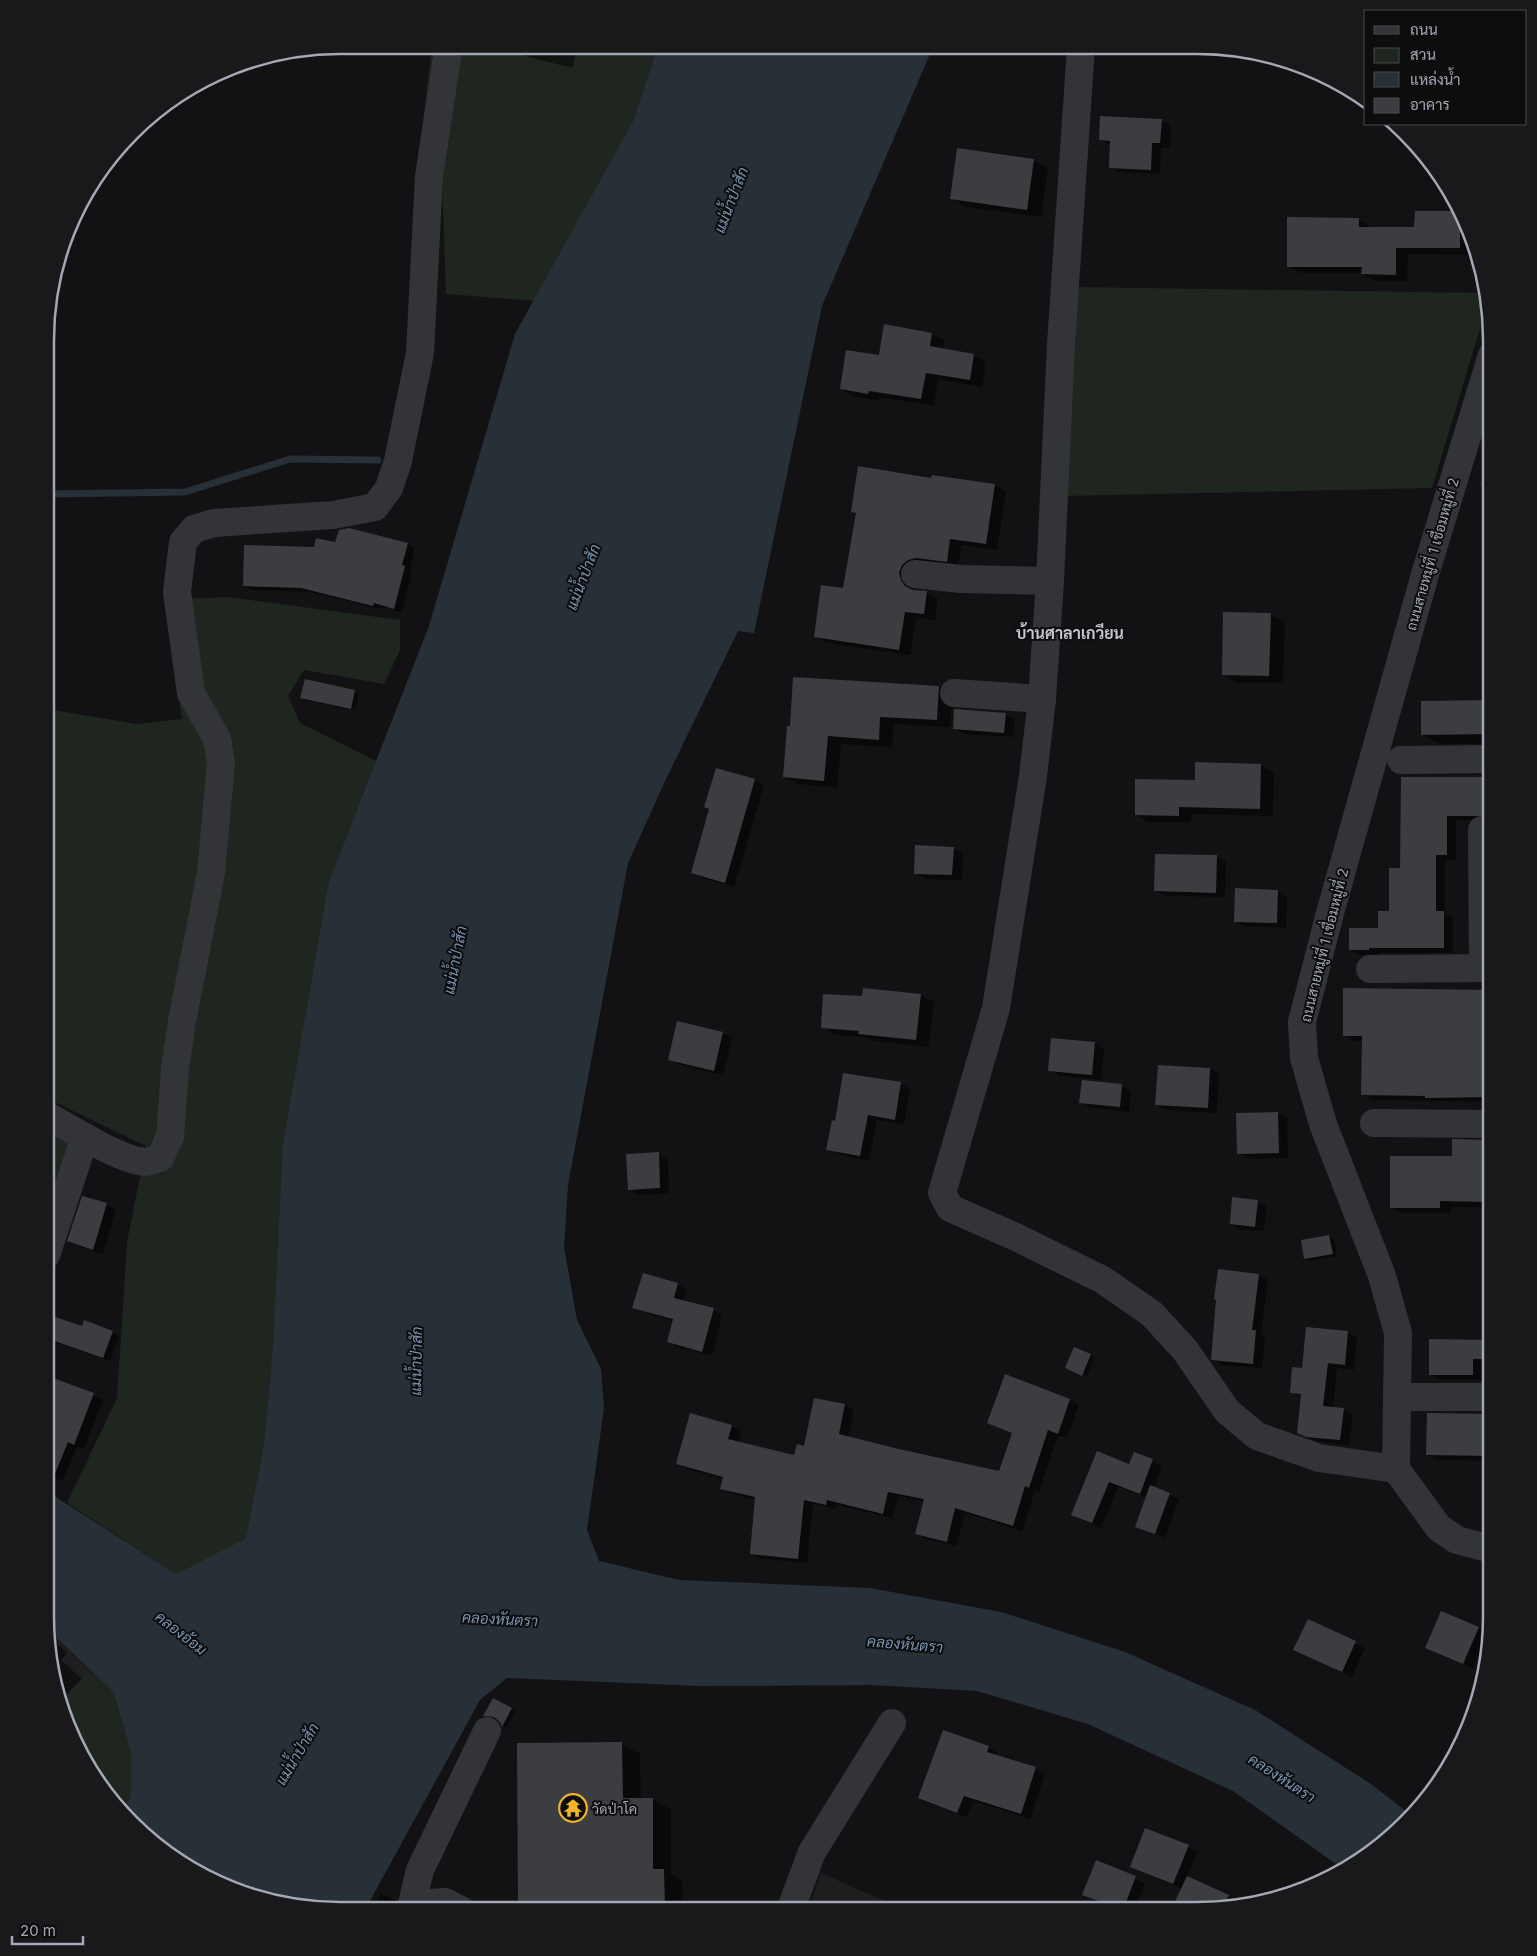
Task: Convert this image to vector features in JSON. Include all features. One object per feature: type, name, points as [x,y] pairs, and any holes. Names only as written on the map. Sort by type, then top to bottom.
[{"type":"street","points":[[54,1120],[130,1159],[147,1162],[160,1158],[170,1137],[175,1069],[182,1021],[211,873],[221,763],[217,739],[191,693],[177,592],[183,542],[194,529],[214,523],[333,516],[375,507],[389,488],[398,460],[420,353],[429,176],[448,54]]},
{"type":"street","points":[[1081,54],[1061,344],[1050,582],[1042,699],[1020,863],[996,1008],[942,1194],[950,1208],[1018,1238],[1103,1280],[1152,1314],[1185,1350],[1227,1411],[1257,1436],[1319,1458],[1396,1469],[1439,1528],[1457,1540],[1483,1547]]},
{"type":"street","name":"ถนนสายหมู่ที่ 1 เชื่อมหมู่ที่ 2","points":[[1396,1469],[1398,1333],[1382,1276],[1323,1124],[1304,1058],[1302,1022],[1328,921],[1426,571],[1483,384]]},
{"type":"street","points":[[915,574],[961,579],[1050,582]]},
{"type":"street","points":[[954,693],[1042,699]]},
{"type":"street","points":[[1402,760],[1483,759]]},
{"type":"street","points":[[1482,830],[1483,858]]},
{"type":"street","points":[[1370,969],[1483,968]]},
{"type":"street","points":[[1374,1123],[1483,1124]]},
{"type":"street","points":[[54,1231],[85,1137]]},
{"type":"street","points":[[1398,1397],[1483,1397]]},
{"type":"street","points":[[793,1902],[812,1852],[892,1723]]},
{"type":"street","points":[[412,1902],[420,1870],[487,1731]]},
{"type":"shaded area","points":[[54,1635],[114,1693],[120,1799],[92,1759],[76,1726],[63,1690]]},
{"type":"shaded area","points":[[821,1873],[887,1902],[811,1902]]},
{"type":"green space","points":[[431,54],[655,54],[633,121],[534,301],[446,294],[442,183],[416,180]]},
{"type":"green space","points":[[1077,287],[1479,293],[1483,319],[1432,488],[1062,496]]},
{"type":"green space","points":[[1483,475],[1483,486],[1480,486]]},
{"type":"green space","points":[[227,597],[400,620],[400,650],[384,684],[304,670],[288,696],[300,723],[376,761],[329,881],[273,1345],[264,1444],[246,1538],[176,1574],[67,1503],[117,1398],[127,1242],[146,1146],[54,1102],[54,710],[137,724],[182,719],[164,600]]},
{"type":"green space","points":[[54,1130],[77,1143],[54,1208]]},
{"type":"green space","points":[[90,1671],[114,1693],[131,1753],[131,1796],[125,1805],[102,1775],[83,1743],[64,1694]]},
{"type":"water","points":[[655,54],[930,54],[822,306],[754,633],[738,631],[665,781],[628,863],[568,1185],[564,1247],[577,1320],[601,1369],[604,1408],[587,1530],[599,1561],[679,1580],[870,1588],[1001,1612],[1125,1652],[1255,1710],[1371,1784],[1406,1812],[1371,1843],[1338,1865],[1233,1791],[1088,1724],[977,1691],[872,1685],[700,1686],[507,1678],[480,1700],[369,1902],[321,1902],[284,1897],[248,1887],[213,1873],[181,1854],[137,1819],[125,1805],[131,1796],[131,1753],[114,1693],[54,1635],[54,1496],[176,1574],[246,1538],[264,1444],[273,1345],[283,1144],[329,881],[429,626],[515,334],[633,121]]},
{"type":"building","points":[[1100,116],[1162,119],[1160,143],[1152,143],[1151,170],[1109,168],[1110,141],[1099,140]]},
{"type":"building","points":[[957,148],[1034,159],[1027,210],[950,199]]},
{"type":"building","points":[[1415,211],[1453,211],[1460,228],[1460,248],[1396,248],[1396,275],[1361,274],[1362,267],[1287,267],[1287,217],[1359,218],[1359,227],[1414,227]]},
{"type":"building","points":[[884,324],[932,333],[930,346],[974,354],[970,380],[926,373],[921,399],[869,391],[868,394],[840,389],[846,350],[879,355]]},
{"type":"building","points":[[858,466],[931,478],[932,475],[995,484],[986,544],[950,539],[947,562],[916,558],[908,560],[902,565],[899,573],[905,586],[913,590],[927,591],[924,614],[905,612],[899,650],[814,637],[821,585],[843,588],[856,513],[851,512]]},
{"type":"building","points":[[349,528],[408,543],[402,565],[405,566],[394,609],[374,603],[373,606],[301,588],[243,586],[244,545],[314,547],[316,538],[335,542],[339,530]]},
{"type":"building","points":[[1223,612],[1271,613],[1269,676],[1222,675]]},
{"type":"building","points":[[793,677],[939,686],[937,720],[880,717],[879,740],[828,736],[824,781],[783,777],[787,726],[790,726]]},
{"type":"building","points":[[305,679],[355,690],[351,709],[300,698]]},
{"type":"building","points":[[1483,700],[1483,734],[1421,735],[1421,701]]},
{"type":"building","points":[[954,709],[1006,713],[1004,733],[953,729]]},
{"type":"building","points":[[1195,762],[1261,764],[1260,809],[1179,807],[1179,816],[1135,815],[1135,779],[1195,780]]},
{"type":"building","points":[[716,768],[755,779],[725,883],[691,873],[709,809],[704,807]]},
{"type":"building","points":[[1401,777],[1483,777],[1483,816],[1447,816],[1447,855],[1436,855],[1436,911],[1444,911],[1444,948],[1369,948],[1369,950],[1349,950],[1349,928],[1378,928],[1378,911],[1389,911],[1389,868],[1400,868]]},
{"type":"building","points":[[915,845],[954,847],[952,875],[914,874]]},
{"type":"building","points":[[1155,854],[1217,855],[1216,893],[1154,891]]},
{"type":"building","points":[[1235,888],[1278,890],[1277,923],[1234,922]]},
{"type":"building","points":[[863,988],[921,994],[916,1040],[858,1034],[859,1031],[821,1028],[823,994],[862,996]]},
{"type":"building","points":[[1343,988],[1483,990],[1483,1097],[1425,1098],[1425,1096],[1361,1095],[1362,1036],[1343,1036]]},
{"type":"building","points":[[677,1021],[723,1032],[714,1071],[668,1060]]},
{"type":"building","points":[[1051,1038],[1095,1042],[1092,1075],[1048,1071]]},
{"type":"building","points":[[1158,1065],[1210,1068],[1208,1108],[1155,1105]]},
{"type":"building","points":[[843,1073],[901,1082],[895,1120],[868,1115],[860,1156],[826,1150],[832,1120],[835,1121]]},
{"type":"building","points":[[1082,1080],[1122,1084],[1120,1107],[1079,1103]]},
{"type":"building","points":[[1278,1112],[1279,1153],[1237,1154],[1236,1113]]},
{"type":"building","points":[[1452,1139],[1483,1140],[1483,1202],[1440,1201],[1440,1208],[1390,1208],[1390,1156],[1452,1156]]},
{"type":"building","points":[[659,1152],[660,1188],[628,1190],[626,1154]]},
{"type":"building","points":[[82,1196],[107,1203],[93,1250],[67,1241]]},
{"type":"building","points":[[1232,1197],[1258,1200],[1255,1227],[1230,1224]]},
{"type":"building","points":[[1329,1235],[1333,1254],[1304,1259],[1301,1240]]},
{"type":"building","points":[[1218,1269],[1259,1274],[1252,1330],[1256,1330],[1253,1364],[1211,1360],[1216,1300],[1214,1299]]},
{"type":"building","points":[[643,1273],[678,1283],[674,1298],[714,1308],[702,1352],[667,1342],[673,1319],[632,1308]]},
{"type":"building","points":[[54,1317],[82,1326],[84,1320],[113,1331],[103,1358],[54,1341]]},
{"type":"building","points":[[1306,1327],[1348,1331],[1345,1365],[1328,1363],[1323,1406],[1344,1408],[1340,1440],[1306,1437],[1297,1433],[1301,1394],[1290,1393],[1292,1367],[1302,1368]]},
{"type":"building","points":[[1429,1339],[1483,1340],[1483,1359],[1473,1359],[1473,1375],[1429,1375]]},
{"type":"building","points":[[1074,1347],[1091,1354],[1082,1376],[1065,1368]]},
{"type":"building","points":[[1005,1374],[1070,1399],[1058,1434],[1048,1430],[1029,1488],[1025,1486],[1013,1526],[955,1508],[947,1542],[915,1534],[924,1499],[888,1492],[883,1514],[827,1500],[826,1505],[804,1500],[798,1559],[750,1554],[755,1497],[720,1489],[723,1477],[676,1464],[690,1413],[732,1425],[728,1439],[794,1455],[797,1444],[804,1446],[814,1398],[845,1404],[839,1434],[999,1471],[1012,1433],[987,1423]]},
{"type":"building","points":[[54,1378],[94,1393],[74,1445],[68,1442],[54,1476]]},
{"type":"building","points":[[1427,1413],[1483,1414],[1483,1456],[1426,1455]]},
{"type":"building","points":[[1097,1451],[1129,1464],[1134,1452],[1153,1459],[1140,1494],[1109,1482],[1092,1523],[1071,1515]]},
{"type":"building","points":[[1150,1485],[1170,1493],[1155,1534],[1135,1527]]},
{"type":"building","points":[[1441,1611],[1479,1627],[1463,1664],[1425,1648]]},
{"type":"building","points":[[1308,1619],[1356,1641],[1342,1672],[1293,1650]]},
{"type":"building","points":[[493,1698],[512,1708],[502,1727],[500,1722],[494,1717],[483,1716]]},
{"type":"building","points":[[943,1730],[989,1746],[987,1752],[1036,1767],[1021,1814],[964,1796],[957,1813],[918,1798]]},
{"type":"building","points":[[622,1742],[623,1798],[653,1798],[653,1869],[664,1869],[665,1902],[518,1902],[517,1743]]},
{"type":"building","points":[[1145,1828],[1189,1845],[1173,1884],[1130,1867]]},
{"type":"building","points":[[1096,1860],[1136,1876],[1126,1902],[1101,1902],[1082,1895]]},
{"type":"building","points":[[1187,1876],[1229,1895],[1226,1901],[1175,1902]]},
{"type":"waterway","points":[[54,494],[185,492],[290,459],[378,460]]},
{"type":"place","name":"วัดป่าโค","points":[[573,1808]]},
{"type":"district","name":"บ้านศาลาเกวียน","points":[[1070,633]]},
{"type":"water label","name":"แม่น้ำป่าสัก","points":[[731,200]]},
{"type":"water label","name":"แม่น้ำป่าสัก","points":[[583,577]]},
{"type":"water label","name":"แม่น้ำป่าสัก","points":[[455,960]]},
{"type":"water label","name":"แม่น้ำป่าสัก","points":[[416,1361]]},
{"type":"water label","name":"คลองหันตรา","points":[[500,1619]]},
{"type":"water label","name":"คลองอ้อม","points":[[181,1633]]},
{"type":"water label","name":"คลองหันตรา","points":[[905,1644]]},
{"type":"water label","name":"แม่น้ำป่าสัก","points":[[297,1754]]},
{"type":"water label","name":"คลองหันตรา","points":[[1282,1778]]}]
